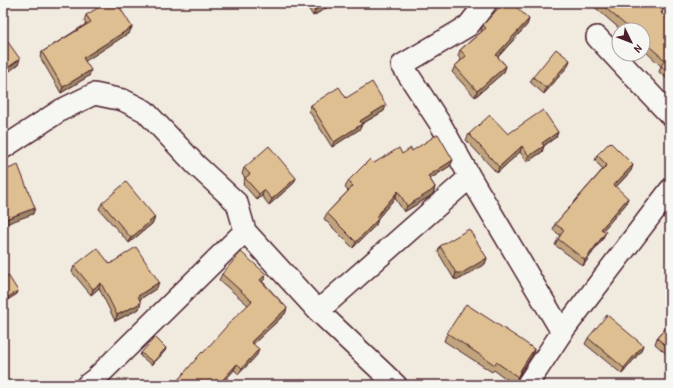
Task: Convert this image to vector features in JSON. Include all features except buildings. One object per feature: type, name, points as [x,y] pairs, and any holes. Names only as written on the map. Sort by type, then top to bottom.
[{"type":"street","points":[[486,3],[468,26],[402,65],[441,125],[470,177],[562,332]]},
{"type":"street","points":[[597,36],[670,115]]},
{"type":"street","points":[[3,148],[61,110],[94,94],[123,100],[145,111],[196,165],[237,203],[245,231],[318,311],[385,381]]},
{"type":"street","points":[[318,311],[470,177]]},
{"type":"street","points":[[527,385],[562,332],[670,190]]},
{"type":"street","points":[[87,385],[95,379],[245,231]]}]
